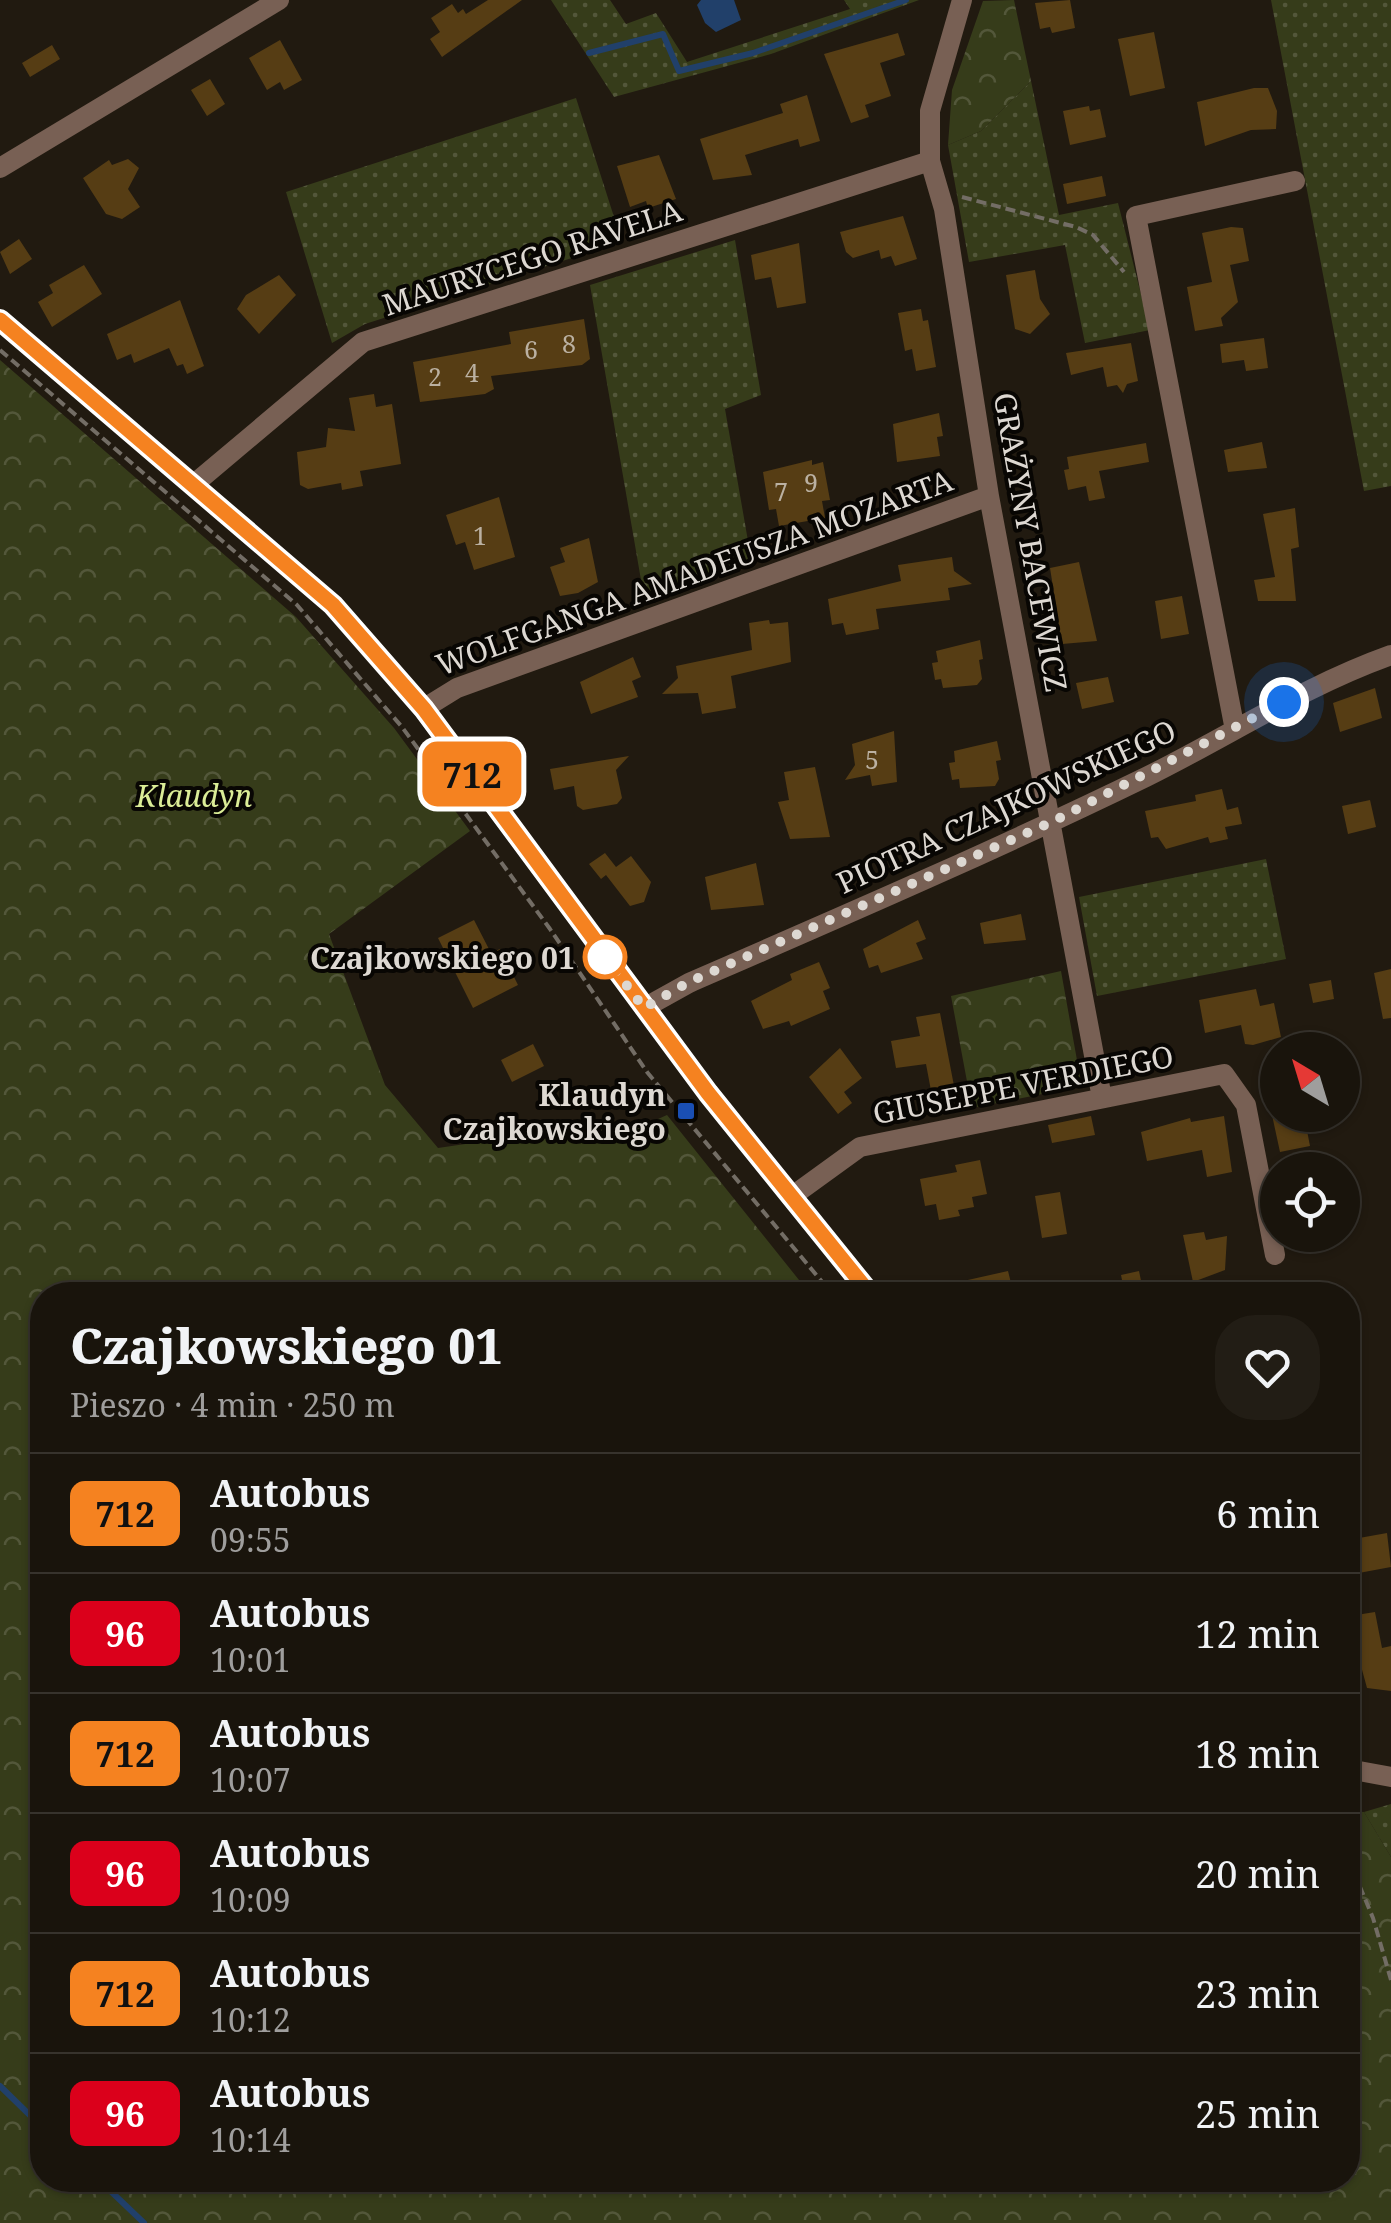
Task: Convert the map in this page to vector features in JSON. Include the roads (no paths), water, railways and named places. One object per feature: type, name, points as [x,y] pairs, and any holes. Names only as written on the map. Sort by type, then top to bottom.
[{"type":"street","points":[[0,168],[279,0]]},
{"type":"street","name":"GRAŻYNY BACEWICZ","points":[[962,0],[930,111],[930,161],[944,209],[988,496],[1102,1098]]},
{"type":"street","name":"MAURYCEGO RAVELA","points":[[193,485],[363,342],[930,161]]},
{"type":"street","points":[[1236,730],[1136,216],[1295,181]]},
{"type":"street","points":[[0,320],[333,605],[424,709],[644,1008],[860,1282]]},
{"type":"street","name":"WOLFGANGA AMADEUSZA MOZARTA","points":[[424,709],[457,688],[988,496]]},
{"type":"street","name":"PIOTRA CZAJKOWSKIEGO","points":[[644,1008],[689,982],[1052,822],[1236,730],[1308,688],[1391,655]]},
{"type":"street","name":"GIUSEPPE VERDIEGO","points":[[791,1197],[860,1148],[1224,1074],[1246,1105],[1275,1256]]},
{"type":"street","points":[[1360,1771],[1391,1777]]},
{"type":"water","points":[[701,0],[734,0],[741,20],[716,32],[705,23],[697,5]]},
{"type":"waterway","points":[[589,53],[663,34],[679,71],[753,53],[906,0]]},
{"type":"waterway","points":[[0,2086],[30,2115]]},
{"type":"waterway","points":[[112,2192],[144,2223]]},
{"type":"place","name":"Czajkowskiego 01","points":[[605,957]]},
{"type":"place","name":"Klaudyn Czajkowskiego","points":[[686,1111]]},
{"type":"park label","name":"Klaudyn","points":[[194,795]]}]
